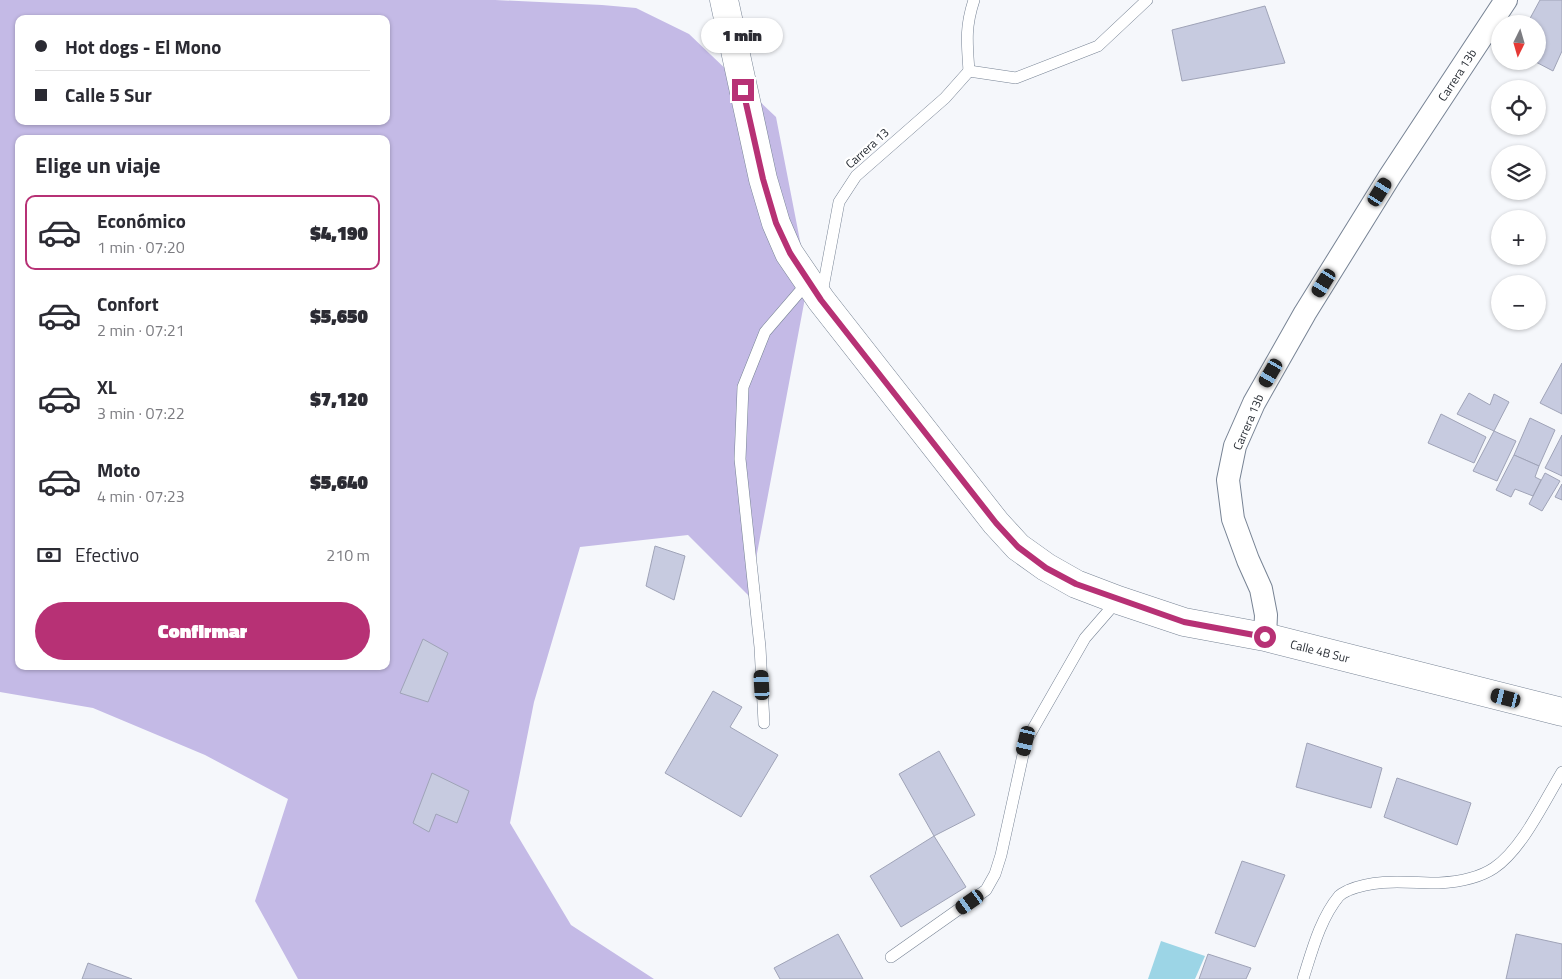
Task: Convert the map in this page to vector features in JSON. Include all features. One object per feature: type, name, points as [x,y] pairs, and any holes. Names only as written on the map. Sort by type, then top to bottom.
[{"type":"street","name":"Calle 4B Sur","points":[[724,0],[763,179],[773,215],[790,253],[814,291],[996,523],[1018,547],[1046,568],[1076,584],[1184,622],[1265,637],[1562,712]]},
{"type":"street","name":"Carrera 13b","points":[[1265,637],[1266,615],[1261,589],[1233,519],[1228,480],[1235,446],[1254,403],[1305,313],[1496,5]]},
{"type":"lane","points":[[974,0],[969,14],[966,39],[969,71],[1016,78],[1098,46],[1147,0]]},
{"type":"lane","name":"Carrera 13","points":[[814,291],[839,202],[856,176],[945,98],[969,71]]},
{"type":"lane","points":[[764,723],[760,647],[740,459],[743,387],[764,332],[814,291]]},
{"type":"lane","points":[[891,957],[986,890],[995,874],[1001,855],[1026,741],[1085,638],[1118,600]]},
{"type":"lane","points":[[1302,979],[1327,914],[1341,894],[1356,887],[1378,882],[1440,883],[1470,879],[1493,868],[1515,849],[1562,772]]},
{"type":"shaded area","points":[[0,0],[495,0],[636,8],[689,34],[776,117],[808,282],[749,596],[688,535],[580,547],[534,702],[510,823],[571,925],[654,979],[298,979],[255,901],[288,799],[205,755],[93,708],[0,692]]},
{"type":"water","points":[[1161,941],[1205,956],[1195,979],[1148,979]]},
{"type":"building","points":[[1540,0],[1562,0],[1562,51],[1553,71],[1546,67],[1546,15],[1532,15]]},
{"type":"building","points":[[1265,6],[1285,63],[1182,81],[1172,30]]},
{"type":"building","points":[[1562,363],[1562,414],[1540,403]]},
{"type":"building","points":[[1469,393],[1490,405],[1494,394],[1509,402],[1494,431],[1457,414]]},
{"type":"building","points":[[1441,414],[1486,437],[1474,463],[1428,443]]},
{"type":"building","points":[[1530,418],[1555,430],[1539,466],[1514,455]]},
{"type":"building","points":[[1494,431],[1516,441],[1497,481],[1473,471]]},
{"type":"building","points":[[1562,435],[1562,476],[1545,468]]},
{"type":"building","points":[[1514,455],[1539,466],[1535,477],[1541,480],[1533,496],[1515,489],[1511,497],[1496,490]]},
{"type":"building","points":[[1545,473],[1560,481],[1542,511],[1529,504]]},
{"type":"building","points":[[1562,484],[1562,500],[1555,497]]},
{"type":"building","points":[[655,546],[685,556],[674,600],[646,586]]},
{"type":"building","points":[[423,639],[448,653],[428,702],[400,693]]},
{"type":"building","points":[[713,691],[742,707],[730,727],[778,755],[741,817],[665,773]]},
{"type":"building","points":[[1307,743],[1382,768],[1371,808],[1296,787]]},
{"type":"building","points":[[939,751],[975,815],[934,836],[899,774]]},
{"type":"building","points":[[432,773],[469,791],[457,823],[436,814],[429,832],[413,823]]},
{"type":"building","points":[[1397,778],[1471,803],[1457,845],[1384,817]]},
{"type":"building","points":[[934,836],[966,887],[901,927],[870,876]]},
{"type":"building","points":[[1242,861],[1285,875],[1255,947],[1215,933]]},
{"type":"building","points":[[838,934],[863,979],[780,979],[774,968]]},
{"type":"building","points":[[1516,934],[1562,944],[1562,979],[1506,979]]},
{"type":"building","points":[[1208,954],[1251,968],[1246,979],[1199,979]]},
{"type":"building","points":[[88,963],[132,979],[82,979]]},
{"type":"route","points":[[743,90],[763,179],[776,223],[790,253],[821,300],[996,523],[1018,547],[1046,568],[1076,584],[1118,600],[1184,622],[1265,637]]}]
